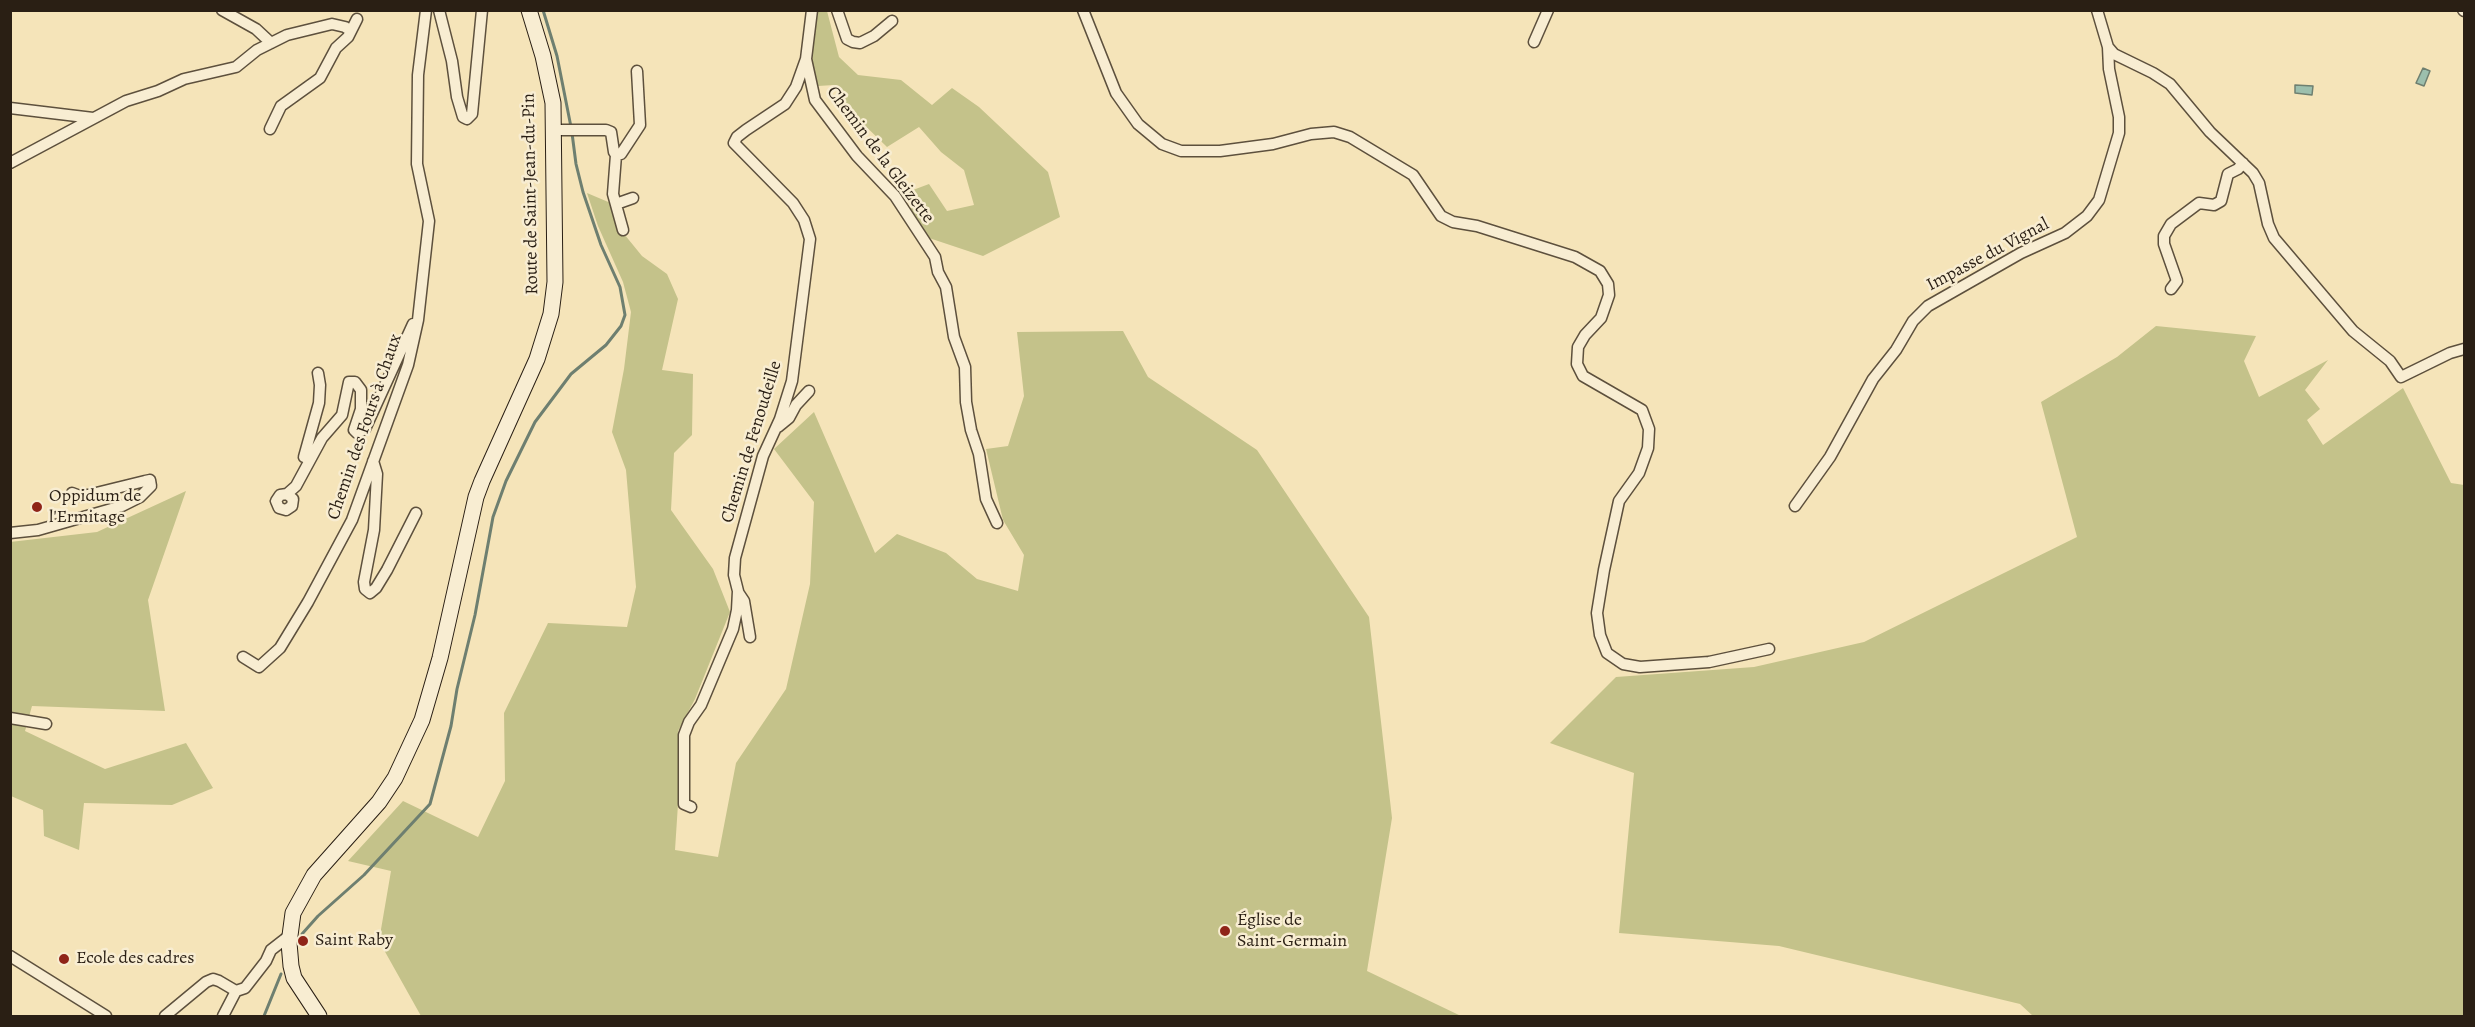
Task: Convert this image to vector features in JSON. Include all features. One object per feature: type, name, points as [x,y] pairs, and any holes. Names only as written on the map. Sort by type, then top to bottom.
[{"type":"main road","name":"Route de Saint-Jean-du-Pin","points":[[321,1017],[294,978],[289,956],[289,936],[297,905],[307,885],[321,866],[379,802],[389,786],[403,741],[432,683],[440,658],[479,489],[537,360],[551,314],[565,130],[553,103],[529,10]]},
{"type":"main road","name":"Route de Saint-Jean-du-Pin","points":[[321,866],[300,914],[296,930],[298,963],[321,1017]]},
{"type":"street","points":[[222,10],[256,28],[272,43]]},
{"type":"street","name":"Chemin des Fours à Chaux","points":[[243,657],[259,667],[280,648],[308,602],[352,520],[408,365],[418,320],[429,221],[417,164],[418,75],[426,10]]},
{"type":"street","points":[[439,10],[452,61],[457,97],[463,117],[467,118],[472,114],[482,10]]},
{"type":"street","name":"Chemin de la Gleizette","points":[[812,10],[806,59],[815,100],[857,156],[895,196],[935,257],[938,272],[946,287],[954,337],[965,367],[966,402],[971,430],[979,454],[986,499],[997,523]]},
{"type":"street","points":[[837,10],[847,39],[853,42],[860,42],[874,36],[892,21]]},
{"type":"street","points":[[1083,10],[1116,93],[1138,124],[1162,144],[1180,151],[1220,151],[1273,144],[1311,134],[1334,132],[1350,137],[1413,175],[1442,216],[1447,219],[1477,226],[1575,257],[1600,272],[1608,284],[1609,296],[1600,318],[1578,347],[1577,364],[1583,376],[1642,410],[1649,429],[1648,448],[1639,473],[1619,501],[1604,570],[1597,613],[1599,635],[1607,653],[1623,664],[1640,667],[1709,662],[1769,649]]},
{"type":"street","points":[[1534,42],[1548,10]]},
{"type":"street","name":"Impasse du Vignal","points":[[1795,506],[1830,457],[1856,405],[1896,350],[1913,321],[1928,306],[2021,254],[2065,233],[2087,216],[2099,200],[2106,183],[2119,133],[2119,117],[2109,69],[2108,47],[2097,10]]},
{"type":"street","points":[[270,129],[280,106],[320,78],[336,48],[351,31],[357,19]]},
{"type":"street","points":[[10,163],[126,100],[158,91],[184,80],[236,67],[257,50],[287,35],[332,24],[351,31]]},
{"type":"street","points":[[2108,47],[2114,54],[2170,84],[2210,132],[2243,163],[2259,183],[2268,224],[2274,238],[2354,331],[2390,361],[2401,376],[2450,353],[2464,349]]},
{"type":"street","name":"Chemin de Fenoudeille","points":[[691,807],[684,804],[684,735],[689,722],[701,705],[733,628],[738,591],[734,575],[735,558],[763,456],[792,381],[810,239],[804,220],[793,203],[734,143],[737,137],[746,130],[785,104],[796,87],[806,59]]},
{"type":"street","points":[[616,155],[621,154],[640,125],[637,70]]},
{"type":"street","points":[[10,108],[93,118]]},
{"type":"street","points":[[565,130],[611,132],[616,155],[612,186],[623,230]]},
{"type":"street","points":[[2171,289],[2177,281],[2164,244],[2164,236],[2171,224],[2199,203],[2214,205],[2221,201],[2229,174],[2243,163]]},
{"type":"street","points":[[616,204],[633,198]]},
{"type":"street","points":[[287,494],[296,486],[322,438],[342,415],[349,382],[355,382],[361,390],[361,409],[354,430],[357,433],[365,429],[412,325],[418,320]]},
{"type":"street","points":[[302,472],[303,458],[319,403],[318,373]]},
{"type":"street","points":[[776,427],[782,425],[809,391]]},
{"type":"street","points":[[373,460],[377,483],[373,516],[374,530],[364,582],[365,589],[370,593],[381,579],[416,513]]},
{"type":"street","points":[[10,533],[38,530],[122,506],[140,497],[151,486],[150,480],[145,480],[88,495],[80,496],[72,493]]},
{"type":"street","points":[[738,591],[744,601],[750,637]]},
{"type":"street","points":[[10,718],[46,724]]},
{"type":"street","points":[[223,1017],[236,991],[245,988],[266,961],[271,950],[289,936]]},
{"type":"street","points":[[10,956],[106,1017]]},
{"type":"street","points":[[266,961],[289,956]]},
{"type":"street","points":[[165,1017],[206,982],[219,981],[236,991]]},
{"type":"shaded area","points":[[818,11],[827,11],[839,57],[858,75],[901,80],[932,105],[952,88],[979,107],[1048,172],[1060,217],[983,256],[929,238],[909,209],[913,190],[929,184],[947,211],[974,205],[964,170],[941,152],[919,127],[887,147],[850,111],[834,85],[818,86],[810,57]]},
{"type":"shaded area","points":[[2423,68],[2430,71],[2424,86],[2416,83]]},
{"type":"shaded area","points":[[2295,85],[2313,86],[2312,95],[2295,93]]},
{"type":"shaded area","points":[[587,193],[613,204],[620,229],[642,256],[667,274],[678,299],[662,370],[693,374],[692,435],[674,453],[671,510],[713,569],[730,612],[695,699],[678,731],[678,804],[675,850],[718,857],[736,763],[786,689],[810,584],[814,502],[774,449],[814,412],[875,553],[897,534],[946,553],[977,579],[1018,591],[1024,555],[1003,520],[986,449],[1008,446],[1024,396],[1017,332],[1123,331],[1148,377],[1257,450],[1369,617],[1392,818],[1367,971],[1461,1016],[421,1016],[379,941],[391,871],[348,861],[403,801],[478,837],[505,781],[504,713],[548,623],[627,627],[636,587],[626,470],[612,432],[624,369],[631,312],[623,282],[598,226]]},
{"type":"shaded area","points":[[2156,326],[2256,336],[2244,361],[2259,397],[2328,360],[2305,390],[2320,409],[2307,420],[2323,445],[2403,388],[2451,483],[2464,485],[2464,1016],[2033,1016],[2020,1004],[1779,946],[1619,933],[1634,773],[1550,743],[1616,677],[1754,667],[1864,642],[2077,537],[2041,402],[2117,357]]},
{"type":"shaded area","points":[[186,491],[148,600],[165,711],[32,706],[25,731],[105,769],[186,743],[213,788],[172,805],[84,803],[79,850],[44,836],[43,810],[11,796],[10,542],[97,532]]},
{"type":"waterway","points":[[543,10],[557,56],[571,127]]},
{"type":"waterway","points":[[302,934],[318,916],[364,875],[430,804],[451,726],[493,517],[506,481],[535,422],[571,374],[606,345],[621,326],[625,315],[620,287],[601,245],[583,192],[572,133]]},
{"type":"waterway","points":[[264,1016],[281,974]]},
{"type":"place","name":"Oppidum de l'Ermitage","points":[[37,507]]},
{"type":"place","name":"Église de Saint-Germain","points":[[1225,931]]},
{"type":"place","name":"Saint Raby","points":[[303,941]]},
{"type":"place","name":"Ecole des cadres","points":[[64,959]]}]
